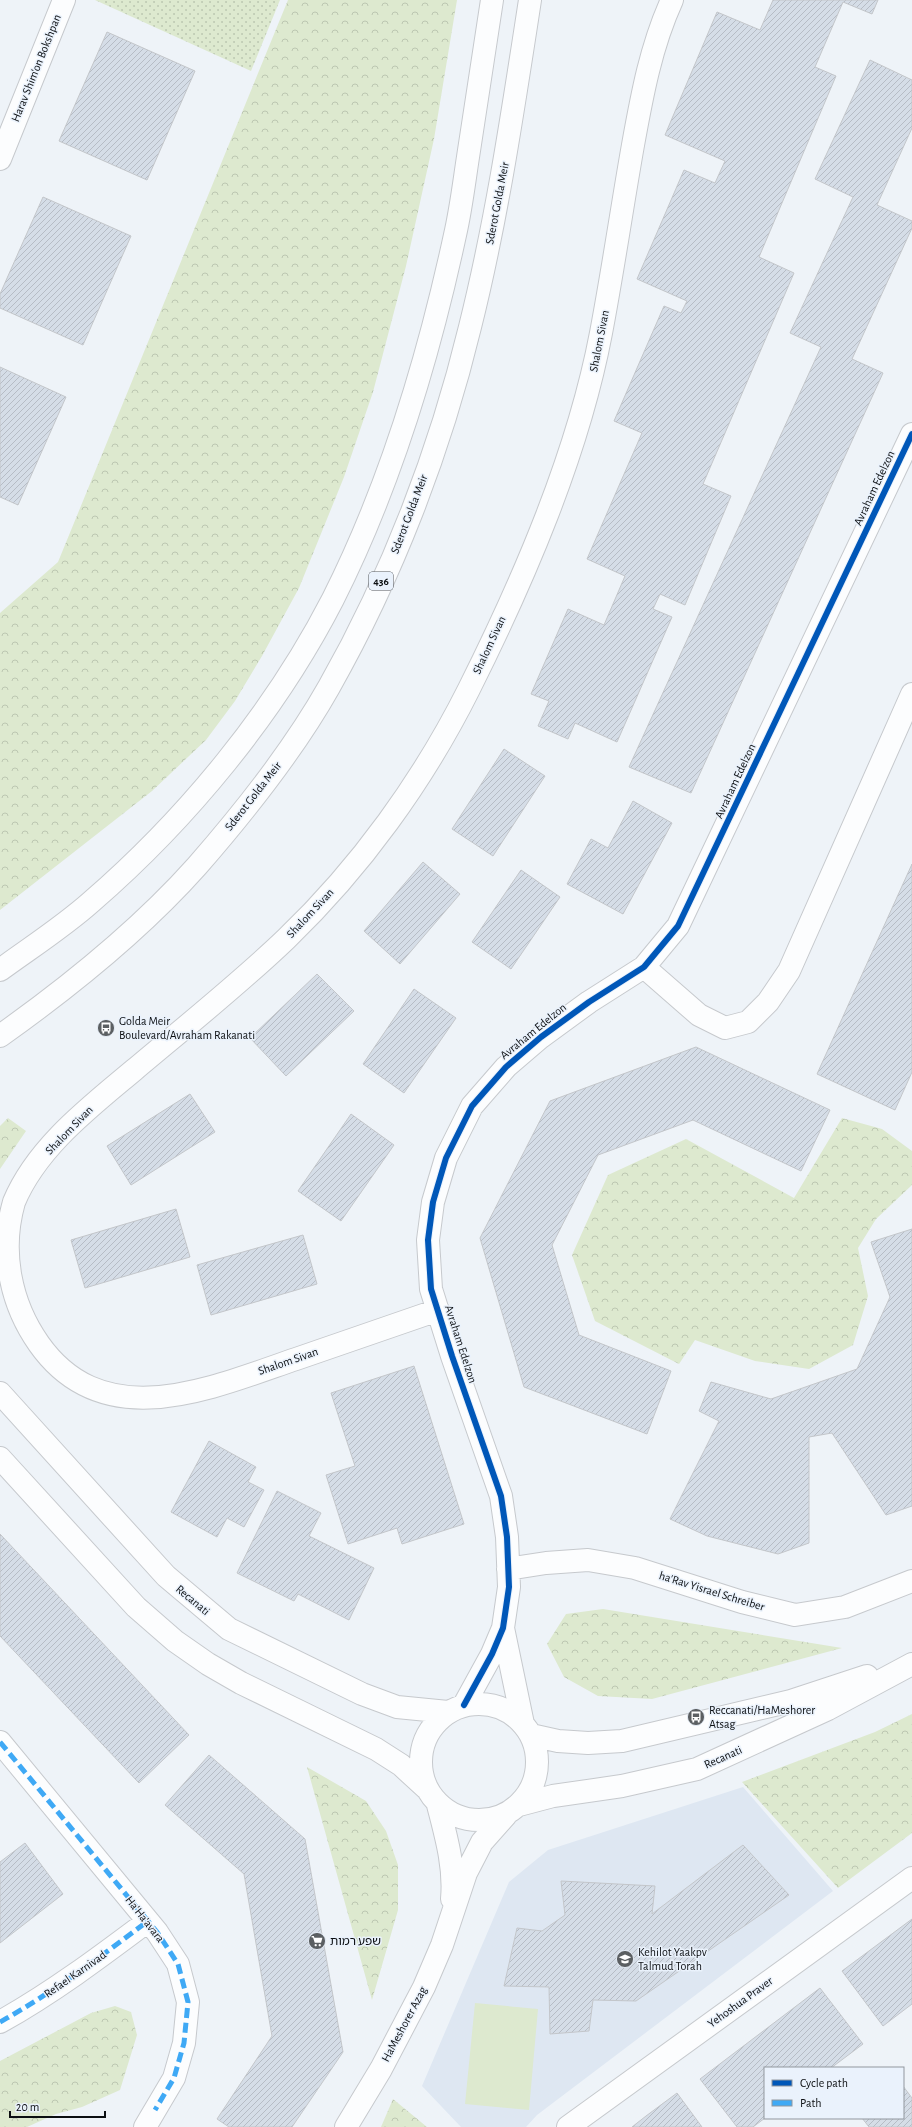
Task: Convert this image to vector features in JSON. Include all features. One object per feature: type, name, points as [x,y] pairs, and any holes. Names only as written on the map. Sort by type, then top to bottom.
[{"type":"street","name":"Harav Shim'on Bokshpan","points":[[0,159],[64,0]]},
{"type":"street","points":[[0,970],[90,903],[160,836],[219,771],[276,693],[332,600],[369,521],[393,460],[424,362],[456,232],[492,0]]},
{"type":"street","name":"Sderot Golda Meir","points":[[0,1036],[80,976],[139,924],[195,868],[257,794],[295,741],[329,687],[365,617],[396,548],[424,476],[448,404],[470,330],[490,240],[506,156],[530,0]]},
{"type":"street","name":"Shalom Sivan","points":[[438,1310],[202,1391],[157,1398],[119,1396],[81,1383],[48,1357],[25,1324],[10,1287],[5,1261],[5,1231],[14,1201],[33,1168],[57,1139],[97,1101],[287,938],[328,894],[383,830],[429,760],[468,692],[531,554],[562,474],[588,394],[601,333],[645,78],[662,21],[672,0]]},
{"type":"street","name":"Avraham Edelzon","points":[[456,1709],[492,1654],[503,1628],[509,1587],[508,1537],[501,1496],[452,1356],[431,1289],[428,1240],[433,1202],[446,1158],[472,1106],[506,1067],[541,1037],[589,1002],[644,967],[678,926],[912,434]]},
{"type":"street","points":[[644,967],[699,1015],[725,1028],[748,1022],[768,1002],[789,971],[912,694]]},
{"type":"street","name":"Recanati","points":[[0,1394],[166,1576],[230,1629],[362,1694],[397,1707],[456,1709]]},
{"type":"street","points":[[0,1458],[136,1607],[175,1641],[208,1664],[241,1683],[376,1749],[401,1765],[432,1796],[453,1815],[470,1820],[488,1820],[513,1810],[529,1793],[535,1779],[537,1764],[536,1749],[527,1730],[510,1713],[496,1706],[480,1704],[456,1709],[435,1723],[425,1738],[420,1754],[421,1772],[432,1796]]},
{"type":"street","name":"ha'Rav Yisrael Schreiber","points":[[508,1569],[546,1563],[588,1560],[629,1567],[742,1602],[795,1615],[845,1607],[912,1581]]},
{"type":"street","name":"Avraham Edelzon","points":[[503,1628],[527,1730]]},
{"type":"street","name":"Recanati","points":[[527,1730],[558,1741],[588,1743],[622,1741],[791,1701],[912,1663]]},
{"type":"street","name":"Recanati","points":[[513,1810],[553,1796],[622,1786],[697,1769],[828,1709],[912,1663]]},
{"type":"street","name":"Ha'Ha'avara","points":[[0,1742],[148,1921],[178,1964],[188,2002],[184,2043],[174,2078],[145,2127]]},
{"type":"street","name":"HaMeshorer Azag","points":[[432,1796],[448,1843],[454,1884],[451,1916]]},
{"type":"street","name":"HaMeshorer Azag","points":[[346,2127],[381,2069],[424,1987],[442,1944],[466,1873],[482,1842],[513,1810]]},
{"type":"street","name":"Yehoshua Praver","points":[[568,2127],[912,1878]]},
{"type":"street","name":"Refael Karnivad","points":[[0,2022],[28,2007],[78,1973],[148,1921]]},
{"type":"shaded area","points":[[743,1787],[833,1891],[537,2115],[526,2127],[461,2127],[422,2086],[509,1882],[548,1850]]},
{"type":"green space","points":[[95,0],[280,0],[251,71]]},
{"type":"green space","points":[[288,0],[457,0],[434,139],[406,266],[373,392],[344,477],[299,588],[262,656],[235,701],[206,740],[152,791],[0,910],[0,613],[58,562]]},
{"type":"green space","points":[[8,1118],[26,1131],[0,1169],[0,1126]]},
{"type":"green space","points":[[842,1118],[882,1129],[912,1151],[912,1185],[876,1219],[858,1248],[868,1296],[853,1345],[809,1369],[755,1361],[695,1340],[679,1364],[595,1321],[572,1255],[608,1175],[686,1139],[794,1198]]},
{"type":"green space","points":[[603,1609],[842,1648],[652,1699],[598,1696],[564,1677],[547,1644],[566,1614]]},
{"type":"green space","points":[[912,1714],[912,1833],[838,1888],[742,1782],[875,1732]]},
{"type":"green space","points":[[307,1767],[366,1801],[386,1831],[398,1865],[398,1910],[372,2000]]},
{"type":"green space","points":[[475,2003],[538,2009],[529,2110],[465,2104]]},
{"type":"green space","points":[[115,2006],[131,2012],[137,2035],[120,2090],[82,2107],[56,2114],[27,2127],[0,2127],[0,2061],[91,2013]]},
{"type":"green space","points":[[393,2099],[427,2127],[381,2127]]},
{"type":"building","points":[[773,0],[878,0],[872,14],[843,2],[815,67],[836,76],[759,257],[794,273],[703,484],[731,496],[685,605],[660,594],[653,609],[672,617],[617,742],[575,723],[568,739],[538,726],[549,701],[531,694],[568,609],[604,625],[625,576],[587,559],[642,433],[614,421],[664,306],[681,313],[687,301],[637,279],[684,170],[715,183],[725,161],[665,135],[717,12],[760,30]]},
{"type":"building","points":[[107,32],[195,71],[147,180],[59,141]]},
{"type":"building","points":[[870,60],[912,80],[912,128],[877,205],[912,221],[912,228],[852,359],[883,373],[691,793],[629,767],[821,347],[790,333],[853,197],[815,179]]},
{"type":"building","points":[[43,197],[131,236],[83,345],[0,308],[0,294]]},
{"type":"building","points":[[0,367],[66,397],[18,505],[0,497]]},
{"type":"building","points":[[504,749],[545,776],[493,856],[452,829]]},
{"type":"building","points":[[633,801],[672,823],[623,914],[567,884],[591,839],[608,848]]},
{"type":"building","points":[[423,862],[460,894],[400,964],[364,931]]},
{"type":"building","points":[[912,864],[912,1072],[895,1110],[817,1074]]},
{"type":"building","points":[[521,870],[560,897],[511,969],[472,942]]},
{"type":"building","points":[[317,974],[354,1011],[286,1076],[250,1038]]},
{"type":"building","points":[[414,989],[456,1018],[404,1093],[363,1064]]},
{"type":"building","points":[[696,1047],[830,1110],[801,1171],[693,1120],[598,1155],[552,1245],[579,1335],[671,1371],[647,1434],[524,1387],[480,1238],[550,1101]]},
{"type":"building","points":[[190,1094],[215,1132],[131,1185],[107,1146]]},
{"type":"building","points":[[351,1114],[394,1145],[341,1221],[298,1191]]},
{"type":"building","points":[[176,1209],[190,1257],[85,1288],[71,1240]]},
{"type":"building","points":[[912,1229],[912,1506],[886,1515],[832,1433],[809,1437],[809,1543],[778,1554],[707,1536],[670,1519],[719,1421],[699,1411],[711,1382],[771,1399],[857,1369],[890,1297],[871,1242]]},
{"type":"building","points":[[303,1235],[317,1284],[211,1315],[197,1265]]},
{"type":"building","points":[[414,1366],[464,1524],[402,1544],[397,1528],[348,1544],[326,1475],[355,1466],[331,1393]]},
{"type":"building","points":[[209,1441],[256,1467],[248,1482],[264,1490],[244,1527],[227,1518],[217,1537],[171,1512]]},
{"type":"building","points":[[277,1491],[321,1513],[309,1536],[374,1568],[349,1620],[298,1594],[294,1601],[237,1573]]},
{"type":"building","points":[[0,1534],[189,1735],[139,1783],[0,1636]]},
{"type":"building","points":[[209,1755],[305,1839],[343,2052],[292,2127],[229,2127],[217,2119],[272,2036],[244,1874],[165,1805]]},
{"type":"building","points":[[25,1843],[63,1894],[0,1943],[0,1862]]},
{"type":"building","points":[[743,1845],[789,1895],[636,2001],[593,2000],[589,2031],[550,2034],[549,1987],[504,1986],[517,1928],[542,1931],[565,1915],[561,1881],[655,1886],[652,1914]]},
{"type":"building","points":[[912,1919],[912,2004],[883,2026],[842,1971]]},
{"type":"building","points":[[820,1988],[863,2044],[832,2067],[764,2067],[764,2119],[753,2127],[737,2127],[700,2079]]},
{"type":"building","points":[[904,2087],[912,2098],[912,2127],[869,2127],[863,2119],[904,2119]]},
{"type":"building","points":[[677,2093],[702,2127],[632,2127],[646,2116]]},
{"type":"marked path","points":[[0,1742],[157,1932],[178,1964],[188,2002],[184,2043],[174,2078],[155,2110]]},
{"type":"marked path","points":[[0,2022],[57,1987],[148,1921]]},
{"type":"cycle path","points":[[464,1705],[492,1654],[503,1628],[509,1587],[507,1537],[501,1496],[452,1356],[431,1289],[428,1240],[433,1202],[446,1158],[472,1106],[506,1067],[541,1037],[589,1002],[644,967],[678,926],[912,434]]},
{"type":"place","name":"Golda Meir Boulevard/Avraham Rakanati","points":[[106,1028]]},
{"type":"place","name":"Reccanati/HaMeshorer Atsag","points":[[696,1717]]},
{"type":"place","name":"שפע רמות","points":[[317,1941]]},
{"type":"place","name":"Kehilot Yaakpv Talmud Torah","points":[[625,1959]]}]
